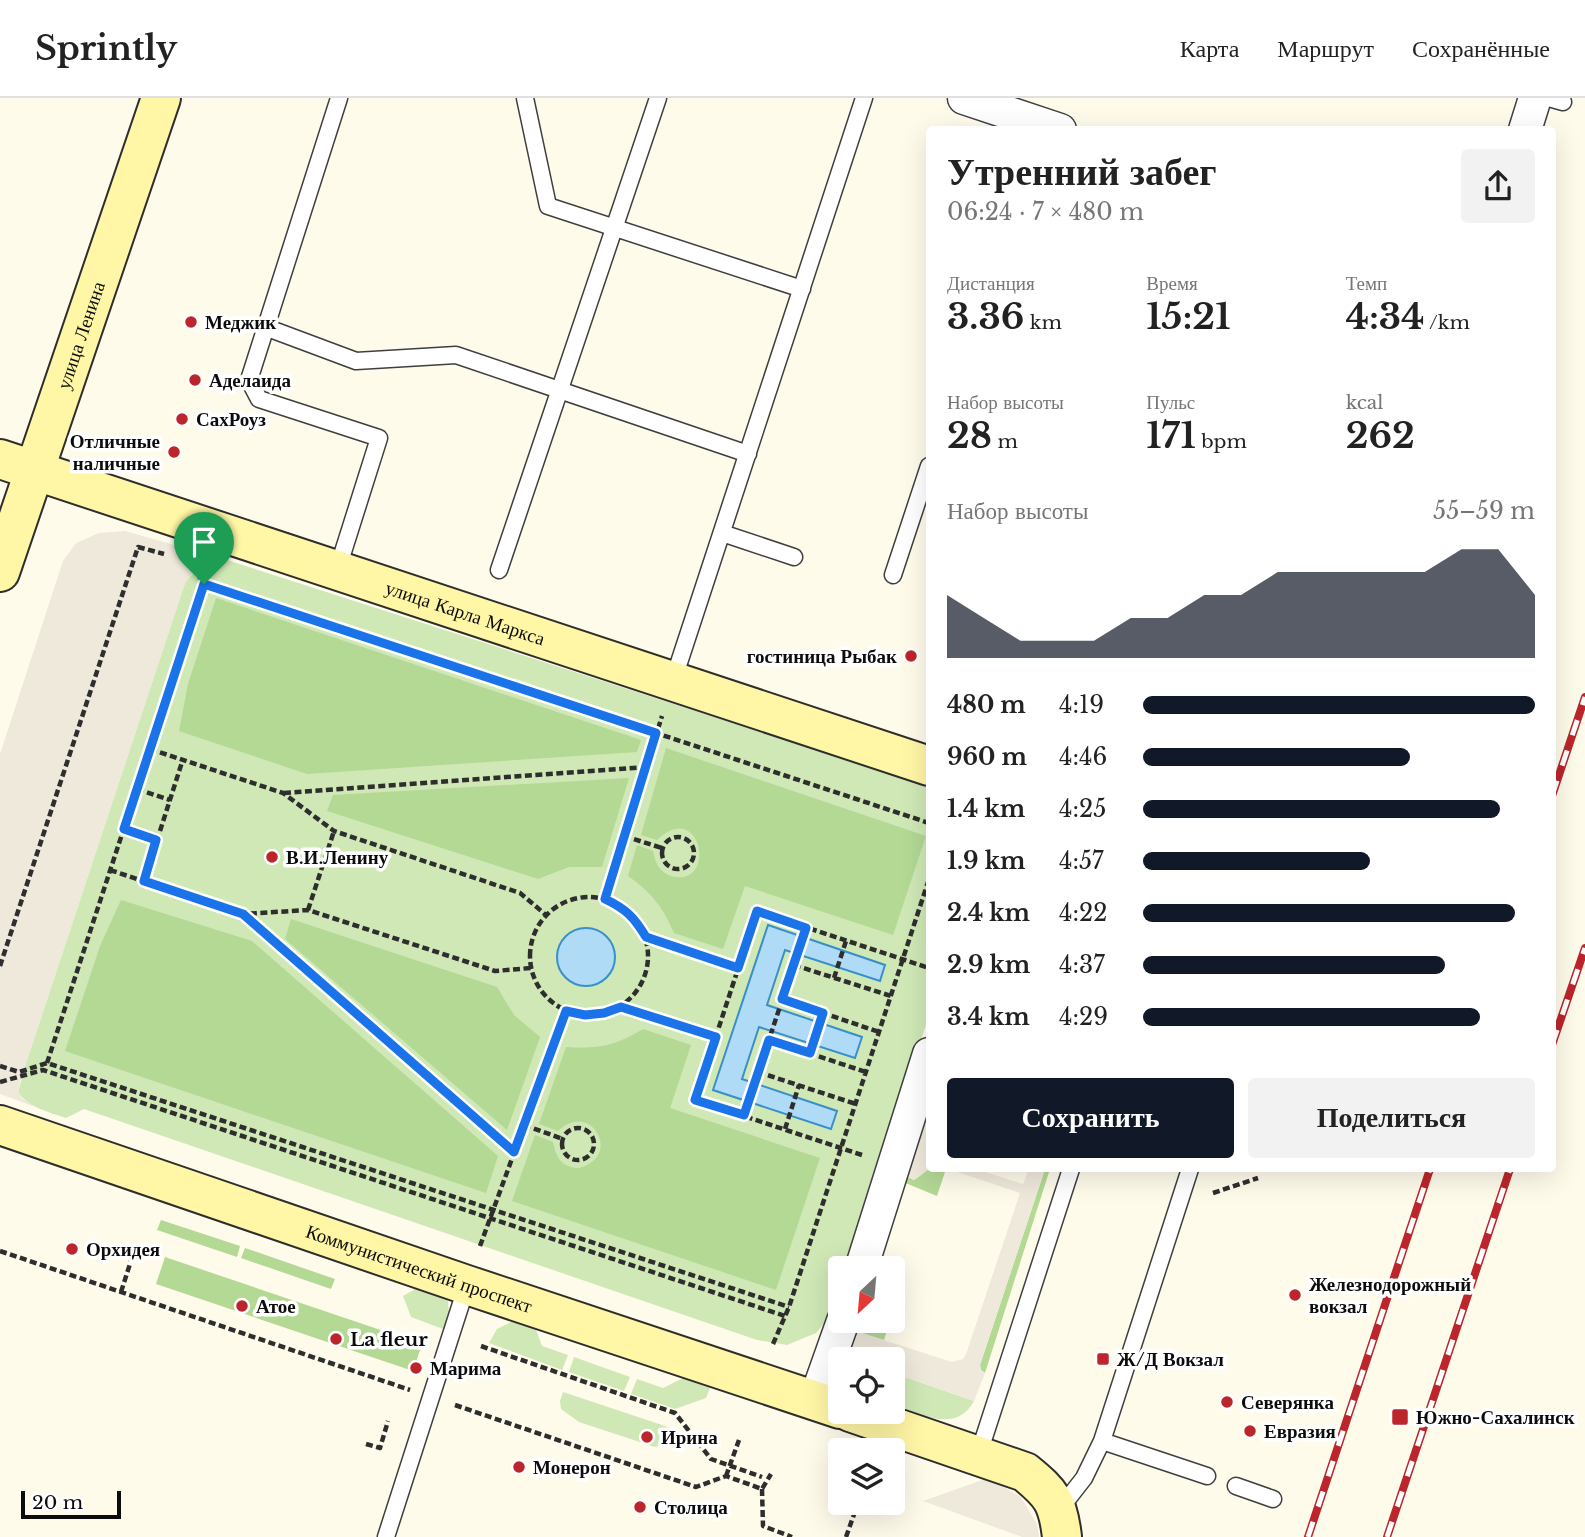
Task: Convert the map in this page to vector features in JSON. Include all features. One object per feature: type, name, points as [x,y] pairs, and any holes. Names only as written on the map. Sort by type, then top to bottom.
[{"type":"street","name":"улица Ленина","points":[[0,572],[17,465],[161,98]]},
{"type":"street","points":[[964,98],[1042,126]]},
{"type":"street","points":[[1528,126],[1549,99]]},
{"type":"street","name":"улица Карла Маркса","points":[[17,465],[337,571],[668,697],[926,765]]},
{"type":"street","points":[[865,1256],[926,1063]]},
{"type":"street","name":"Коммунистический проспект","points":[[0,1125],[467,1285],[828,1405]]},
{"type":"street","name":"Коммунистический проспект","points":[[885,1424],[1025,1472],[1045,1489],[1060,1524]]},
{"type":"lane","points":[[337,571],[379,438],[259,400],[249,380],[339,98]]},
{"type":"lane","points":[[524,98],[548,206],[802,289]]},
{"type":"lane","points":[[499,570],[658,98]]},
{"type":"lane","points":[[668,697],[864,98]]},
{"type":"lane","points":[[265,327],[356,361],[456,355],[748,454]]},
{"type":"lane","points":[[893,575],[926,475]]},
{"type":"lane","points":[[722,533],[794,557]]},
{"type":"lane","points":[[978,1456],[1070,1172]]},
{"type":"lane","points":[[1060,1524],[1102,1441],[1189,1172]]},
{"type":"lane","points":[[387,1537],[467,1285]]},
{"type":"lane","points":[[1102,1441],[1207,1476]]},
{"type":"lane","points":[[1236,1486],[1273,1499]]},
{"type":"path","points":[[0,966],[138,547],[189,561],[204,584],[926,821]]},
{"type":"path","points":[[47,1063],[204,584]]},
{"type":"path","points":[[605,899],[668,697]]},
{"type":"path","points":[[150,749],[283,793],[334,831],[520,893],[546,915]]},
{"type":"path","points":[[144,881],[183,760]]},
{"type":"path","points":[[283,793],[646,767]]},
{"type":"path","points":[[137,789],[170,800]]},
{"type":"path","points":[[124,829],[156,840]]},
{"type":"path","points":[[308,909],[334,831]]},
{"type":"path","points":[[624,836],[662,848]]},
{"type":"path","points":[[678,837],[687,840],[693,848],[693,858],[687,866],[678,869],[668,865],[663,858],[662,848],[669,840],[678,837]]},
{"type":"path","points":[[110,870],[243,914],[308,909],[495,971],[531,968]]},
{"type":"path","points":[[773,1344],[789,1307],[926,888]]},
{"type":"path","points":[[584,897],[605,899],[622,907],[636,921],[646,937],[648,957],[645,976],[635,993],[621,1007],[604,1013],[585,1015],[566,1011],[550,1000],[537,986],[531,968],[530,948],[535,930],[546,915],[563,902],[584,897]]},
{"type":"path","points":[[842,1147],[695,1100],[757,911],[926,967]]},
{"type":"path","points":[[243,914],[514,1152]]},
{"type":"path","points":[[744,1115],[806,928]]},
{"type":"path","points":[[646,937],[738,968]]},
{"type":"path","points":[[834,978],[846,941]]},
{"type":"path","points":[[793,965],[891,996]]},
{"type":"path","points":[[782,999],[879,1032]]},
{"type":"path","points":[[621,1007],[716,1037]]},
{"type":"path","points":[[480,1246],[566,1011]]},
{"type":"path","points":[[810,1053],[823,1013]]},
{"type":"path","points":[[769,1040],[866,1072]]},
{"type":"path","points":[[0,1066],[19,1072],[47,1063],[789,1307]]},
{"type":"path","points":[[0,1082],[43,1070],[785,1316]]},
{"type":"path","points":[[758,1072],[856,1104]]},
{"type":"path","points":[[785,1129],[799,1085]]},
{"type":"path","points":[[524,1125],[563,1139]]},
{"type":"path","points":[[578,1128],[588,1132],[593,1140],[593,1150],[587,1158],[578,1160],[568,1157],[562,1149],[563,1139],[569,1131],[578,1128]]},
{"type":"path","points":[[1213,1193],[1258,1178]]},
{"type":"path","points":[[121,1292],[137,1242]]},
{"type":"path","points":[[0,1251],[400,1387]]},
{"type":"path","points":[[481,1346],[674,1413],[711,1459],[762,1477]]},
{"type":"path","points":[[456,1405],[696,1487],[726,1476],[762,1489]]},
{"type":"path","points":[[366,1444],[380,1448],[388,1421]]},
{"type":"path","points":[[726,1476],[738,1440]]},
{"type":"path","points":[[771,1474],[762,1489],[763,1526],[792,1537]]},
{"type":"path","points":[[846,1537],[854,1515]]},
{"type":"green space","points":[[227,560],[926,785],[926,1024],[852,1256],[828,1256],[828,1318],[816,1333],[787,1345],[757,1340],[84,1109],[66,1118],[53,1114],[34,1106],[18,1092],[185,583],[203,566]]},
{"type":"green space","points":[[216,598],[641,740],[637,752],[307,774],[179,731],[188,684]]},
{"type":"green space","points":[[666,748],[926,836],[893,935],[745,886],[723,949],[674,933],[655,901],[628,876],[637,845],[653,851],[658,866],[671,876],[686,876],[695,870],[699,859],[694,836],[685,829],[672,830],[657,840],[641,835]]},
{"type":"green space","points":[[629,778],[602,867],[569,867],[538,879],[327,811],[333,795]]},
{"type":"green space","points":[[121,900],[252,941],[498,1156],[486,1193],[65,1051],[100,946]]},
{"type":"green space","points":[[291,919],[497,987],[514,1015],[540,1037],[507,1130],[285,939]]},
{"type":"green space","points":[[643,1029],[691,1045],[670,1108],[820,1158],[776,1290],[512,1201],[535,1135],[553,1142],[561,1161],[573,1168],[587,1165],[596,1158],[600,1149],[596,1131],[589,1125],[569,1123],[558,1131],[539,1124],[566,1047],[606,1045]]},
{"type":"green space","points":[[926,1171],[945,1172],[937,1196],[903,1182],[901,1174],[914,1180]]},
{"type":"green space","points":[[1044,1172],[1049,1172],[985,1373],[980,1365]]},
{"type":"green space","points":[[161,1220],[240,1246],[237,1257],[157,1230]]},
{"type":"green space","points":[[245,1248],[335,1279],[331,1289],[241,1258]]},
{"type":"green space","points":[[165,1257],[422,1344],[413,1371],[156,1284]]},
{"type":"green space","points":[[421,1286],[448,1301],[449,1314],[443,1329],[411,1317],[403,1296]]},
{"type":"green space","points":[[511,1322],[535,1327],[542,1346],[568,1355],[562,1370],[489,1343],[497,1329]]},
{"type":"green space","points":[[865,1334],[886,1334],[884,1340]]},
{"type":"green space","points":[[574,1357],[630,1377],[624,1391],[569,1372]]},
{"type":"green space","points":[[905,1377],[974,1401],[957,1417],[937,1419],[905,1408]]},
{"type":"green space","points":[[683,1378],[710,1388],[706,1398],[675,1409],[631,1394],[637,1379],[663,1388]]},
{"type":"green space","points":[[563,1392],[671,1428],[669,1435],[664,1443],[655,1447],[579,1422],[561,1409]]},
{"type":"shaded area","points":[[125,531],[227,560],[212,561],[195,569],[185,583],[20,1082],[18,1092],[23,1099],[38,1108],[0,1094],[0,754],[63,561],[76,543],[99,533]]},
{"type":"shaded area","points":[[926,1095],[926,1171],[914,1180],[901,1174]]},
{"type":"shaded area","points":[[957,1172],[985,1172],[1023,1184],[1028,1172],[1044,1172],[980,1365],[985,1373],[974,1401],[905,1377],[905,1347],[846,1347],[851,1334],[864,1334],[952,1362],[963,1359],[1020,1193]]},
{"type":"shaded area","points":[[988,1478],[1021,1497],[1037,1524],[1039,1537],[1022,1537],[923,1501]]},
{"type":"water","points":[[768,925],[885,965],[880,981],[785,950],[767,1005],[862,1037],[855,1058],[759,1027],[742,1079],[837,1111],[831,1129],[713,1090]]},
{"type":"water","points":[[586,928],[602,933],[610,941],[615,957],[610,973],[602,981],[586,986],[570,981],[562,973],[557,957],[562,941],[570,933]]},
{"type":"railway","points":[[1556,784],[1585,697]]},
{"type":"railway","points":[[1556,1033],[1585,948]]},
{"type":"railway","points":[[1308,1537],[1429,1172]]},
{"type":"railway","points":[[1387,1537],[1509,1172]]},
{"type":"place","name":"Меджик","points":[[191,322]]},
{"type":"place","name":"Аделаида","points":[[195,380]]},
{"type":"place","name":"СахРоуз","points":[[182,419]]},
{"type":"place","name":"Отличные наличные","points":[[174,452]]},
{"type":"place","name":"гостиница Рыбак","points":[[911,656]]},
{"type":"place","name":"В.И.Ленину","points":[[272,857]]},
{"type":"place","name":"Орхидея","points":[[72,1249]]},
{"type":"place","name":"Железнодорожный вокзал","points":[[1295,1295]]},
{"type":"place","name":"Атое","points":[[242,1306]]},
{"type":"place","name":"La fleur","points":[[336,1339]]},
{"type":"place","name":"Ж/Д Вокзал","points":[[1103,1359]]},
{"type":"place","name":"Марима","points":[[416,1368]]},
{"type":"place","name":"Северянка","points":[[1227,1402]]},
{"type":"place","name":"Южно-Сахалинск","points":[[1400,1417]]},
{"type":"place","name":"Евразия","points":[[1250,1431]]},
{"type":"place","name":"Ирина","points":[[647,1437]]},
{"type":"place","name":"Монерон","points":[[519,1467]]},
{"type":"place","name":"Столица","points":[[640,1507]]},
{"type":"route","points":[[204,584],[656,733],[605,899],[622,907],[636,921],[646,937],[738,968],[757,911],[806,928],[782,999],[823,1013],[810,1053],[769,1040],[744,1115],[695,1100],[716,1037],[621,1007],[604,1013],[585,1015],[566,1011],[514,1152],[243,914],[144,881],[156,840],[124,829],[204,584]]}]
